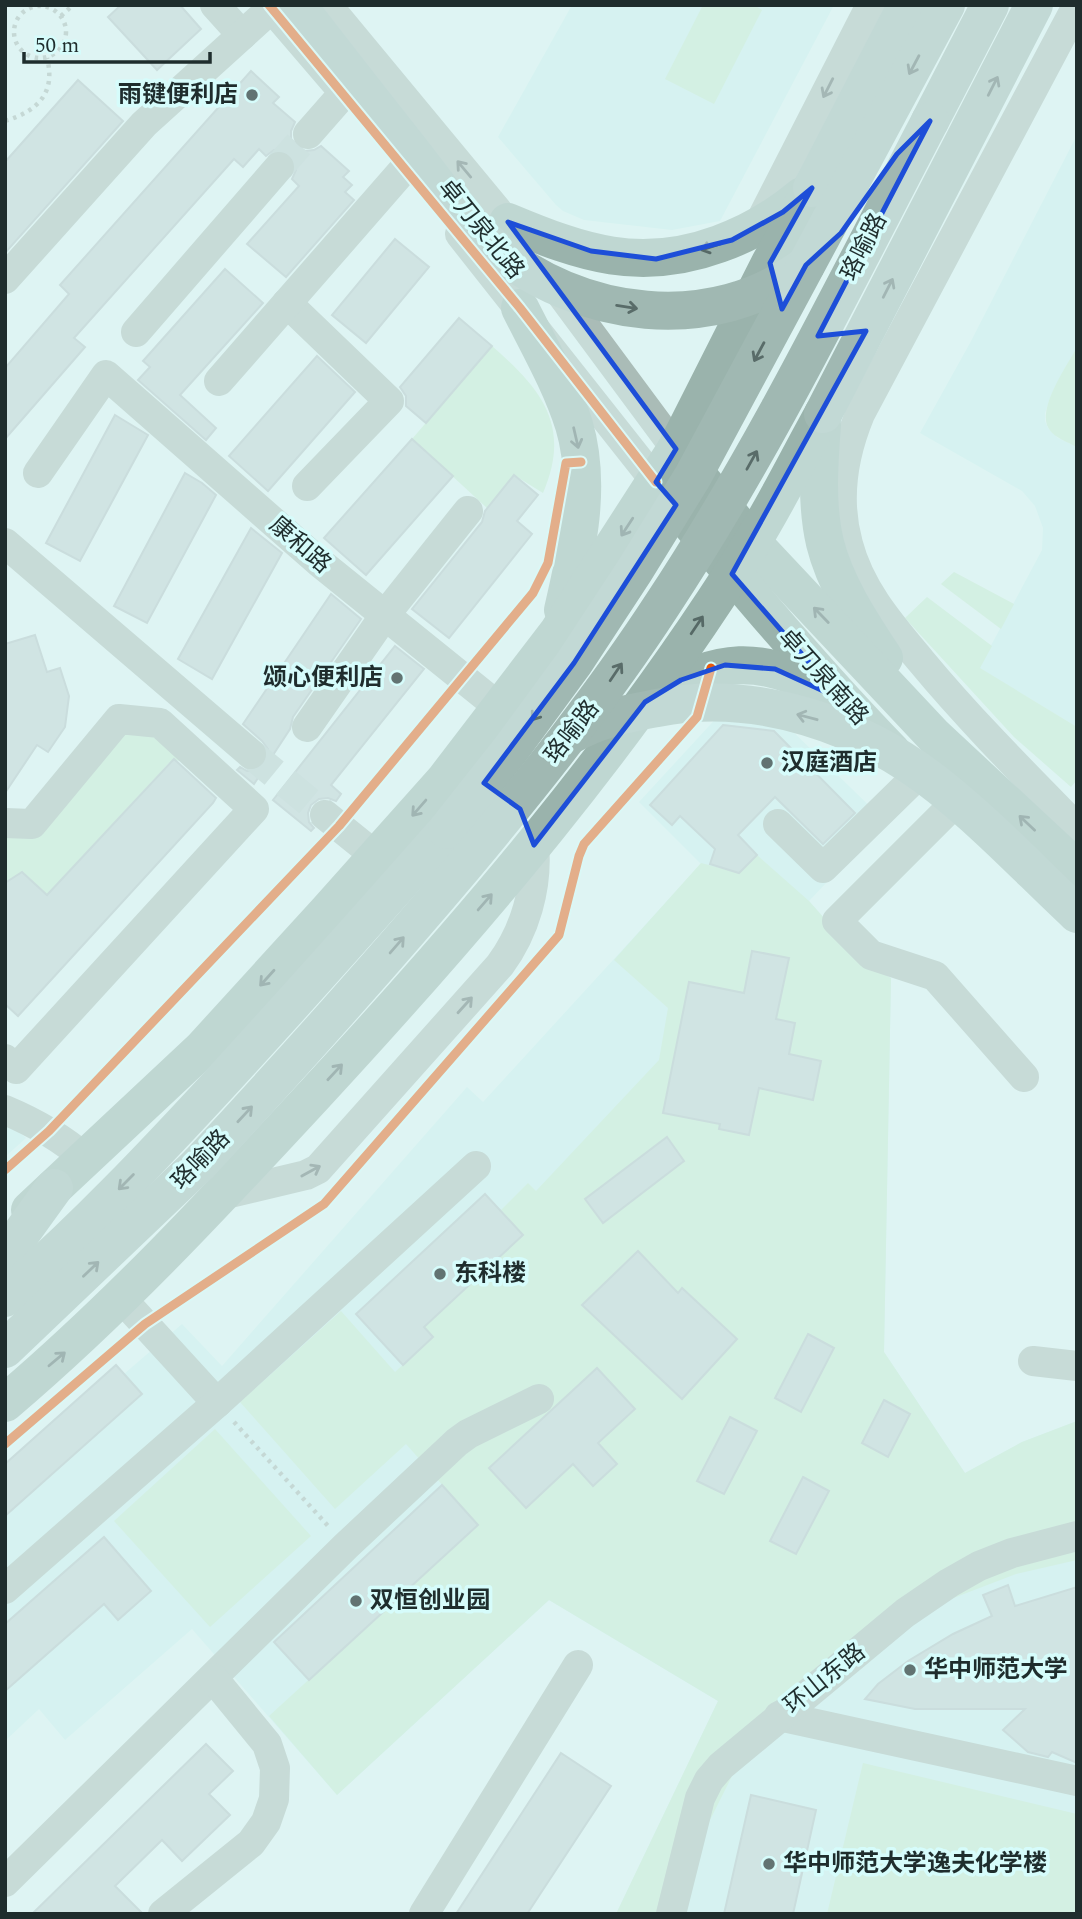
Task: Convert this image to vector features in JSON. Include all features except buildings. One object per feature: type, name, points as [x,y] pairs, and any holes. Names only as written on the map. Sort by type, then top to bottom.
[{"type":"highway","points":[[812,188],[907,5]]},
{"type":"highway","name":"珞喻路","points":[[5,1297],[51,1257],[174,1133],[318,978],[447,830],[574,663],[693,476],[946,5]]},
{"type":"highway","name":"珞喻路","points":[[5,1349],[199,1164],[305,1050],[531,785],[603,692],[663,604],[744,476],[990,5]]},
{"type":"highway","points":[[823,414],[1034,5]]},
{"type":"highway","points":[[279,6],[491,244],[526,269],[571,292],[632,309],[674,312],[694,310],[738,300],[789,278],[820,255],[841,233],[897,154],[930,121]]},
{"type":"highway","points":[[447,830],[556,745],[584,727],[614,716],[673,705],[715,701],[742,704],[815,719],[853,734],[896,756],[939,786],[975,817],[1077,914]]},
{"type":"highway","points":[[5,1256],[54,1188]]},
{"type":"main road","points":[[5,1232],[203,1048],[377,857],[443,781],[500,708],[558,632],[676,449],[763,246],[783,212],[812,188]]},
{"type":"main road","points":[[508,222],[546,238],[591,251],[634,259],[682,256],[732,240],[763,246]]},
{"type":"main road","points":[[763,246],[779,296],[792,317],[823,334],[866,331]]},
{"type":"main road","points":[[520,308],[565,401],[583,474],[582,504],[558,632]]},
{"type":"main road","points":[[5,1403],[69,1348],[222,1195],[398,1004],[534,845],[645,702],[732,574],[823,414]]},
{"type":"main road","points":[[823,414],[819,509],[832,565],[867,632],[934,736]]},
{"type":"main road","name":"卓刀泉北路","points":[[676,449],[713,492]]},
{"type":"main road","name":"卓刀泉北路","points":[[656,482],[696,529]]},
{"type":"main road","name":"卓刀泉南路","points":[[713,492],[752,542],[934,736],[1076,867]]},
{"type":"main road","name":"卓刀泉南路","points":[[696,529],[841,699],[948,810],[1077,937]]},
{"type":"main road","points":[[645,702],[694,674],[718,666],[735,665],[775,669],[795,675],[841,699]]},
{"type":"main road","points":[[443,781],[462,778],[487,784],[506,794],[520,809],[534,845]]},
{"type":"street","points":[[215,5],[242,35]]},
{"type":"street","name":"卓刀泉北路","points":[[327,5],[508,222],[676,449]]},
{"type":"street","points":[[763,246],[871,5]]},
{"type":"street","points":[[5,279],[144,124],[242,35],[279,6]]},
{"type":"street","name":"卓刀泉北路","points":[[279,6],[344,93],[520,308],[656,482]]},
{"type":"street","points":[[1077,6],[860,414],[845,458],[842,494],[848,544],[855,565],[877,606],[957,704],[1077,828]]},
{"type":"street","points":[[308,134],[344,93]]},
{"type":"street","points":[[136,332],[279,167]]},
{"type":"street","points":[[219,381],[405,167]]},
{"type":"street","points":[[288,303],[389,401],[307,486]]},
{"type":"street","name":"康和路","points":[[38,473],[106,375],[320,562],[500,708]]},
{"type":"street","points":[[307,727],[385,615],[468,511]]},
{"type":"street","points":[[5,543],[251,754]]},
{"type":"street","points":[[5,822],[32,824],[119,719],[160,723],[254,809],[16,1069],[5,1059]]},
{"type":"street","points":[[778,824],[823,868],[916,777]]},
{"type":"street","points":[[948,810],[837,921],[871,955],[935,976],[1024,1077]]},
{"type":"street","points":[[325,815],[377,857]]},
{"type":"street","points":[[222,1195],[306,1175],[318,1169],[500,965],[513,944],[535,882],[534,845]]},
{"type":"street","points":[[5,1110],[41,1126],[86,1159]]},
{"type":"street","points":[[5,1589],[217,1403],[477,1166]]},
{"type":"street","points":[[121,1298],[217,1403]]},
{"type":"street","points":[[1033,1361],[1077,1366]]},
{"type":"street","points":[[5,1882],[346,1546],[457,1442],[539,1399]]},
{"type":"street","name":"环山东路","points":[[671,1914],[700,1798],[720,1766],[905,1613],[949,1583],[979,1566],[1012,1553],[1077,1536]]},
{"type":"street","points":[[424,1914],[578,1665]]},
{"type":"street","points":[[163,1914],[251,1843],[266,1822],[274,1799],[275,1768],[267,1744],[213,1678]]},
{"type":"street","points":[[779,1716],[1077,1781]]},
{"type":"path","points":[[41,5],[56,10],[61,16],[67,32],[61,48],[47,58],[31,57],[18,47],[13,31],[24,8],[41,5]]},
{"type":"path","points":[[61,16],[73,5]]},
{"type":"path","points":[[5,121],[25,114],[45,95],[51,74],[47,58]]},
{"type":"path","points":[[217,1403],[329,1526]]},
{"type":"highlighted area","points":[[930,121],[818,336],[866,331],[732,574],[841,699],[775,669],[725,665],[681,680],[645,702],[534,845],[520,809],[484,783],[574,663],[676,505],[656,482],[676,449],[508,222],[591,251],[656,259],[732,240],[783,212],[812,188],[770,263],[782,309],[806,265],[841,233],[897,154]]},
{"type":"shaded area","points":[[572,5],[834,5],[720,221],[672,230],[584,220],[563,211],[498,137]]},
{"type":"shaded area","points":[[1077,135],[1077,347],[1052,393],[1045,421],[1058,438],[1077,447],[1077,727],[979,668],[1042,550],[1043,528],[1035,506],[1022,491],[920,433],[970,343]]},
{"type":"shaded area","points":[[721,713],[782,721],[885,821],[809,901],[864,963],[891,978],[884,1352],[965,1473],[1022,1442],[1077,1421],[1077,1914],[616,1914],[718,1701],[549,1600],[337,1795],[192,1629],[65,1740],[39,1709],[5,1741],[5,1516],[142,1394],[124,1374],[182,1324],[222,1366],[467,1087],[483,1102],[701,864],[639,802]]},
{"type":"shaded area","points":[[5,1127],[18,1131],[26,1138],[5,1157]]},
{"type":"green space","points":[[703,5],[754,5],[762,10],[714,104],[665,79]]},
{"type":"green space","points":[[492,346],[537,393],[553,428],[554,447],[551,469],[543,493],[514,475],[487,508],[412,439]]},
{"type":"green space","points":[[1077,347],[1077,447],[1054,435],[1046,421],[1046,410],[1054,388]]},
{"type":"green space","points":[[954,572],[1014,604],[1001,629],[941,584]]},
{"type":"green space","points":[[927,597],[992,646],[980,668],[1077,727],[1077,780],[1071,787],[1014,737],[905,618]]},
{"type":"green space","points":[[124,726],[157,730],[180,761],[169,763],[47,895],[24,873],[10,883],[5,879],[5,837]]},
{"type":"green space","points":[[757,855],[809,901],[864,963],[891,978],[884,1352],[965,1473],[1022,1442],[1077,1421],[1077,1560],[1016,1574],[870,1630],[820,1664],[791,1692],[733,1774],[667,1914],[616,1914],[718,1701],[549,1600],[337,1795],[269,1716],[478,1525],[406,1444],[335,1509],[240,1402],[341,1311],[395,1372],[432,1338],[424,1327],[523,1235],[501,1210],[528,1183],[536,1191],[659,1060],[668,1008],[614,960],[701,863],[739,873]]},
{"type":"green space","points":[[215,1429],[311,1536],[210,1627],[114,1521]]},
{"type":"green space","points":[[863,1763],[1077,1814],[1076,1914],[827,1914]]},
{"type":"tunnel","points":[[279,167],[308,134]]},
{"type":"tunnel","points":[[251,754],[325,815]]},
{"type":"cycle path","points":[[269,5],[520,308],[656,482]]},
{"type":"cycle path","points":[[5,1170],[49,1131],[339,826],[533,593],[548,563],[566,463],[581,462]]},
{"type":"cycle path","points":[[5,1444],[145,1324],[324,1204],[559,935],[584,844],[697,717],[711,668]]},
{"type":"place","name":"雨键便利店","points":[[252,95]]},
{"type":"place","name":"颂心便利店","points":[[397,678]]},
{"type":"place","name":"汉庭酒店","points":[[767,763]]},
{"type":"place","name":"东科楼","points":[[440,1274]]},
{"type":"place","name":"双恒创业园","points":[[356,1601]]},
{"type":"place","name":"华中师范大学","points":[[910,1670]]},
{"type":"place","name":"华中师范大学逸夫化学楼","points":[[769,1864]]}]
